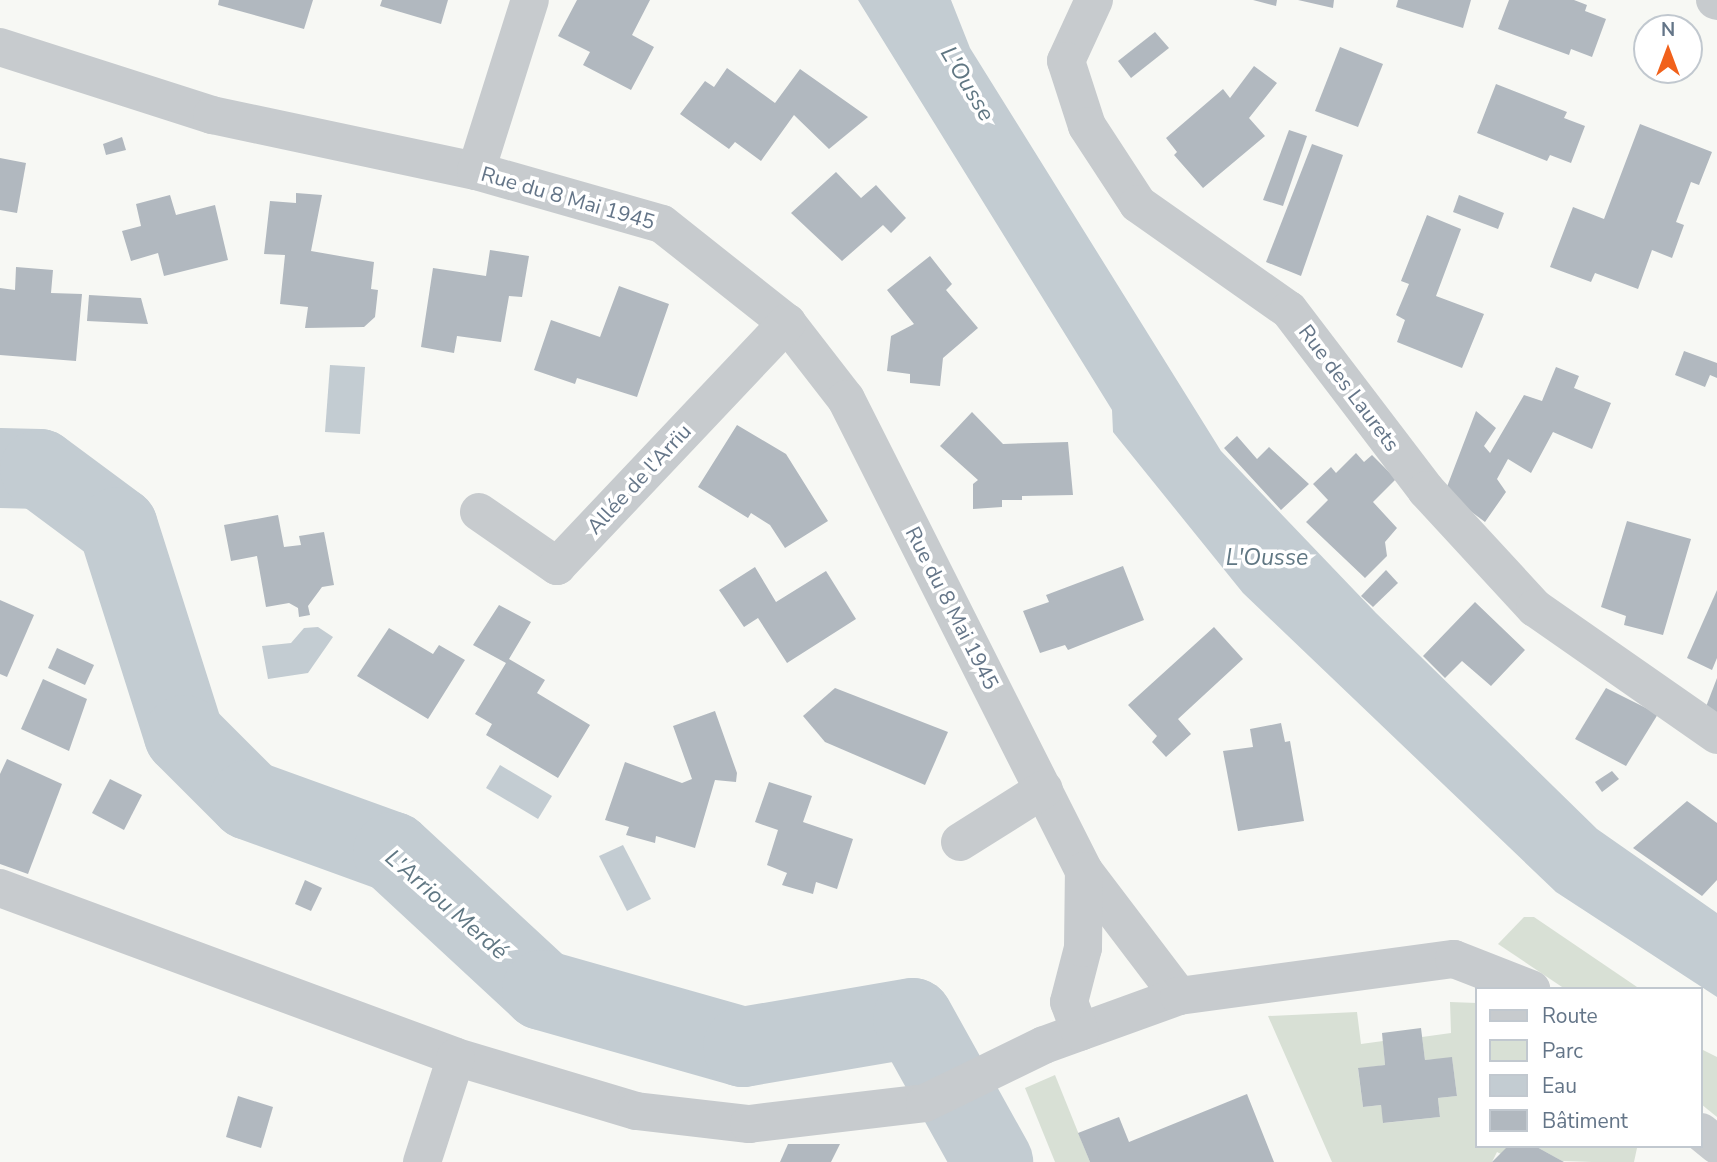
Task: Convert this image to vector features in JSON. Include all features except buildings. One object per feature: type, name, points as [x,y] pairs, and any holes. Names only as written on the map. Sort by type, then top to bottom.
[{"type":"street","points":[[477,171],[530,0]]},
{"type":"street","name":"Rue des Laurets","points":[[1094,0],[1066,61],[1087,126],[1138,204],[1289,310],[1426,490],[1535,608],[1717,735]]},
{"type":"street","name":"Rue du 8 Mai 1945","points":[[0,47],[212,115],[477,171],[662,224],[787,323],[846,398],[1084,871],[1178,996]]},
{"type":"street","name":"Allée de l'Arrïu","points":[[479,512],[556,566],[787,323]]},
{"type":"street","points":[[960,842],[1044,789]]},
{"type":"street","name":"Rue du 8 Mai 1945","points":[[1080,1032],[1069,1002],[1083,948],[1084,871]]},
{"type":"street","points":[[0,888],[456,1057],[636,1111],[749,1124],[925,1103],[1080,1032],[1178,996],[1454,959],[1526,987]]},
{"type":"street","points":[[422,1162],[456,1057]]},
{"type":"street","points":[[1703,1134],[1717,1145]]},
{"type":"green space","points":[[1524,917],[1534,917],[1637,987],[1562,987],[1498,944]]},
{"type":"green space","points":[[1450,1002],[1476,1003],[1476,1148],[1507,1148],[1503,1155],[1497,1152],[1492,1162],[1332,1162],[1268,1016],[1357,1012],[1361,1044],[1383,1041],[1385,1065],[1358,1069],[1363,1107],[1381,1105],[1384,1123],[1440,1117],[1438,1098],[1457,1096],[1452,1058],[1425,1060],[1422,1037],[1451,1033]]},
{"type":"green space","points":[[1703,1050],[1717,1057],[1717,1117],[1703,1106]]},
{"type":"green space","points":[[1055,1075],[1090,1162],[1055,1162],[1025,1088]]},
{"type":"green space","points":[[1539,1148],[1637,1148],[1634,1162],[1562,1161]]},
{"type":"water","name":"L'Ousse","points":[[858,0],[951,0],[970,48],[1221,451],[1376,613],[1597,829],[1717,913],[1717,997],[1556,892],[1243,593],[1113,432],[1112,410]]},
{"type":"water","points":[[330,365],[365,367],[360,434],[325,432]]},
{"type":"water","points":[[318,627],[333,637],[308,673],[268,679],[262,646],[291,643],[304,628]]},
{"type":"water","points":[[500,765],[552,796],[538,819],[486,788]]},
{"type":"water","points":[[623,845],[651,899],[627,911],[599,856]]},
{"type":"waterway","name":"L'Arriou Merdé","points":[[0,468],[40,469],[118,527],[184,735],[249,800],[393,852],[542,990],[743,1047],[913,1018],[993,1162]]}]
